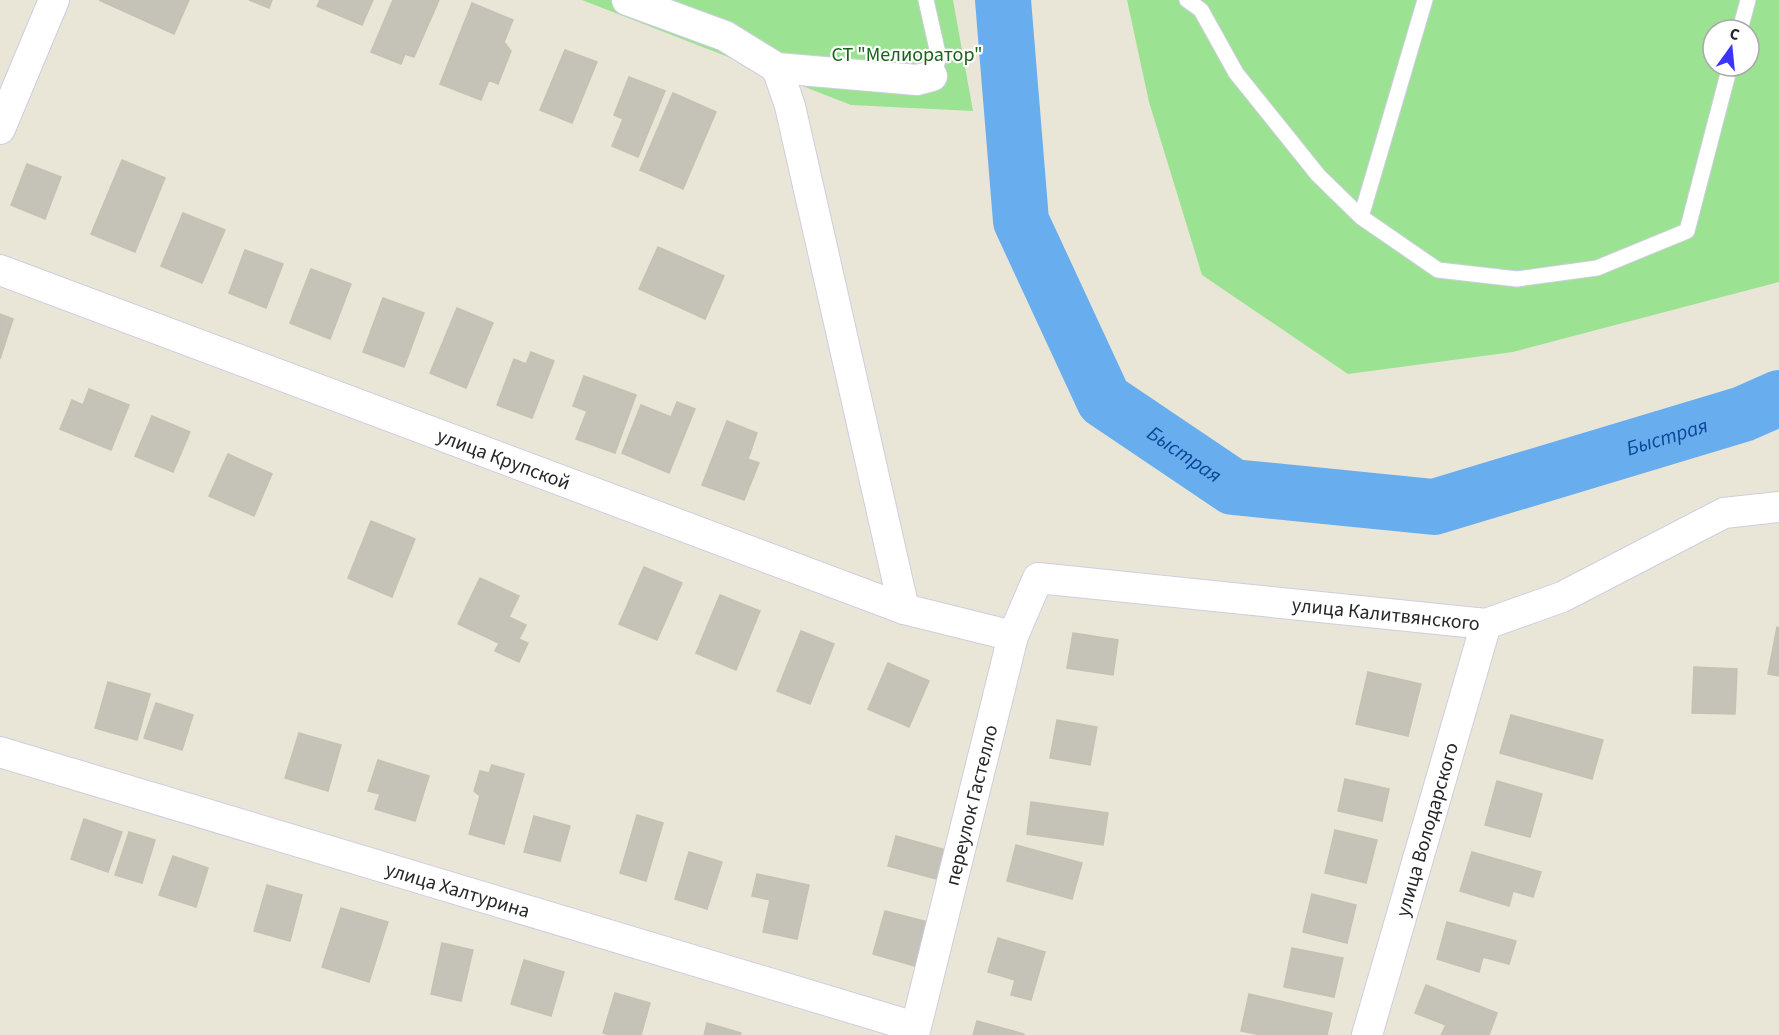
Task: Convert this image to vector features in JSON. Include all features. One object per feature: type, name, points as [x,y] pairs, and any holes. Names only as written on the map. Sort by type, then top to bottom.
[{"type":"street","points":[[0,129],[54,0]]},
{"type":"street","points":[[627,0],[725,36],[777,68],[917,80],[932,76]]},
{"type":"street","points":[[777,68],[790,106],[904,609]]},
{"type":"street","name":"улица Крупской","points":[[0,270],[904,609],[1014,636]]},
{"type":"street","name":"улица Калитвянского","points":[[1038,578],[1486,624],[1562,597],[1724,513],[1779,507]]},
{"type":"street","name":"переулок Гастелло","points":[[914,1031],[1014,636],[1038,578]]},
{"type":"street","name":"улица Володарского","points":[[1367,1035],[1486,624]]},
{"type":"street","name":"улица Халтурина","points":[[0,752],[914,1031]]},
{"type":"lane","points":[[926,0],[939,58],[932,76]]},
{"type":"lane","points":[[1187,0],[1201,10],[1236,74],[1318,175],[1361,217],[1438,270],[1517,279],[1597,268],[1687,231],[1727,78]]},
{"type":"lane","points":[[1361,217],[1425,0]]},
{"type":"lane","points":[[1743,18],[1748,0]]},
{"type":"green space","name":"СТ \"Мелиоратор\"","points":[[582,0],[953,0],[973,111],[851,105]]},
{"type":"green space","points":[[1127,0],[1779,0],[1779,282],[1513,352],[1348,374],[1202,275],[1149,102]]},
{"type":"building","points":[[99,0],[189,0],[174,34]]},
{"type":"building","points":[[249,0],[272,0],[269,8]]},
{"type":"building","points":[[320,0],[373,0],[362,25],[317,6]]},
{"type":"building","points":[[393,0],[439,0],[414,57],[405,54],[401,64],[371,52]]},
{"type":"building","points":[[472,3],[513,20],[504,42],[511,51],[498,84],[489,80],[481,100],[440,84]]},
{"type":"building","points":[[565,50],[597,62],[572,123],[540,110]]},
{"type":"building","points":[[629,77],[665,91],[638,157],[612,146],[623,119],[614,115]]},
{"type":"building","points":[[673,93],[716,112],[683,189],[640,170]]},
{"type":"building","points":[[122,160],[165,178],[135,252],[91,234]]},
{"type":"building","points":[[27,164],[61,177],[45,219],[11,205]]},
{"type":"building","points":[[183,213],[225,230],[202,283],[161,266]]},
{"type":"building","points":[[658,247],[724,276],[705,319],[639,289]]},
{"type":"building","points":[[245,250],[283,264],[266,308],[229,293]]},
{"type":"building","points":[[311,269],[351,284],[330,339],[290,323]]},
{"type":"building","points":[[383,298],[424,313],[404,367],[363,352]]},
{"type":"building","points":[[457,308],[493,323],[466,388],[430,373]]},
{"type":"building","points":[[0,314],[13,319],[0,359]]},
{"type":"building","points":[[531,352],[554,361],[532,418],[497,405],[514,359],[526,364]]},
{"type":"building","points":[[584,376],[636,395],[615,453],[576,439],[587,411],[573,406]]},
{"type":"building","points":[[89,389],[129,405],[111,450],[60,429],[72,400],[83,405]]},
{"type":"building","points":[[677,402],[695,409],[669,473],[622,453],[641,405],[671,417]]},
{"type":"building","points":[[152,416],[190,432],[173,472],[135,456]]},
{"type":"building","points":[[727,421],[757,433],[748,459],[759,463],[744,500],[702,485]]},
{"type":"building","points":[[228,454],[272,474],[254,516],[209,496]]},
{"type":"building","points":[[371,521],[415,539],[392,597],[348,578]]},
{"type":"building","points":[[644,567],[682,583],[657,640],[619,624]]},
{"type":"building","points":[[480,578],[519,596],[509,617],[526,625],[519,639],[528,643],[519,662],[495,651],[499,643],[458,624]]},
{"type":"building","points":[[720,595],[760,611],[736,670],[696,653]]},
{"type":"building","points":[[1777,627],[1779,628],[1779,676],[1768,674]]},
{"type":"building","points":[[801,631],[834,644],[810,704],[777,691]]},
{"type":"building","points":[[1073,633],[1118,640],[1113,675],[1067,668]]},
{"type":"building","points":[[888,663],[929,681],[909,727],[868,709]]},
{"type":"building","points":[[1694,667],[1737,669],[1735,714],[1692,713]]},
{"type":"building","points":[[1368,672],[1421,684],[1408,736],[1356,724]]},
{"type":"building","points":[[108,682],[150,694],[137,740],[95,728]]},
{"type":"building","points":[[156,703],[193,715],[182,750],[144,738]]},
{"type":"building","points":[[1511,715],[1603,740],[1592,779],[1500,753]]},
{"type":"building","points":[[1057,720],[1097,727],[1090,765],[1050,758]]},
{"type":"building","points":[[299,733],[341,745],[328,791],[285,778]]},
{"type":"building","points":[[378,760],[429,776],[415,821],[375,809],[380,794],[368,791]]},
{"type":"building","points":[[492,765],[524,774],[504,844],[469,834],[480,796],[474,791],[480,771],[489,773]]},
{"type":"building","points":[[1345,779],[1389,789],[1382,821],[1338,811]]},
{"type":"building","points":[[1497,781],[1542,794],[1530,837],[1485,825]]},
{"type":"building","points":[[1031,802],[1108,813],[1103,845],[1027,834]]},
{"type":"building","points":[[637,815],[663,823],[646,881],[620,873]]},
{"type":"building","points":[[534,816],[570,826],[560,861],[524,852]]},
{"type":"building","points":[[84,819],[122,832],[108,872],[71,859]]},
{"type":"building","points":[[1335,830],[1377,840],[1366,883],[1325,873]]},
{"type":"building","points":[[129,832],[155,840],[142,883],[115,875]]},
{"type":"building","points":[[896,836],[946,850],[937,879],[888,866]]},
{"type":"building","points":[[1016,845],[1082,863],[1072,899],[1007,881]]},
{"type":"building","points":[[689,852],[722,862],[707,909],[675,899]]},
{"type":"building","points":[[1472,852],[1541,872],[1533,897],[1513,891],[1509,906],[1460,891]]},
{"type":"building","points":[[173,856],[208,868],[196,907],[159,895]]},
{"type":"building","points":[[757,874],[809,885],[797,939],[763,932],[770,900],[752,896]]},
{"type":"building","points":[[267,885],[302,895],[290,941],[254,931]]},
{"type":"building","points":[[1312,894],[1356,905],[1347,943],[1303,932]]},
{"type":"building","points":[[341,908],[388,922],[369,982],[322,967]]},
{"type":"building","points":[[885,911],[928,922],[915,966],[873,954]]},
{"type":"building","points":[[1447,922],[1516,941],[1509,964],[1483,957],[1479,972],[1437,959]]},
{"type":"building","points":[[998,938],[1045,952],[1031,1000],[1011,995],[1015,980],[988,972]]},
{"type":"building","points":[[442,943],[473,950],[461,1001],[431,994]]},
{"type":"building","points":[[1292,948],[1343,958],[1334,997],[1284,987]]},
{"type":"building","points":[[524,960],[564,972],[551,1016],[511,1004]]},
{"type":"building","points":[[1426,985],[1497,1013],[1489,1035],[1441,1035],[1446,1025],[1415,1013]]},
{"type":"building","points":[[615,993],[650,1003],[641,1035],[603,1033]]},
{"type":"building","points":[[1249,994],[1332,1013],[1327,1035],[1261,1035],[1241,1031]]},
{"type":"building","points":[[977,1021],[1024,1034],[1024,1035],[973,1035]]},
{"type":"building","points":[[707,1023],[741,1033],[740,1035],[704,1035]]},
{"type":"waterway","name":"Быстрая","points":[[1003,0],[1021,221],[1104,400],[1233,487],[1434,507],[1743,414],[1779,398]]}]
